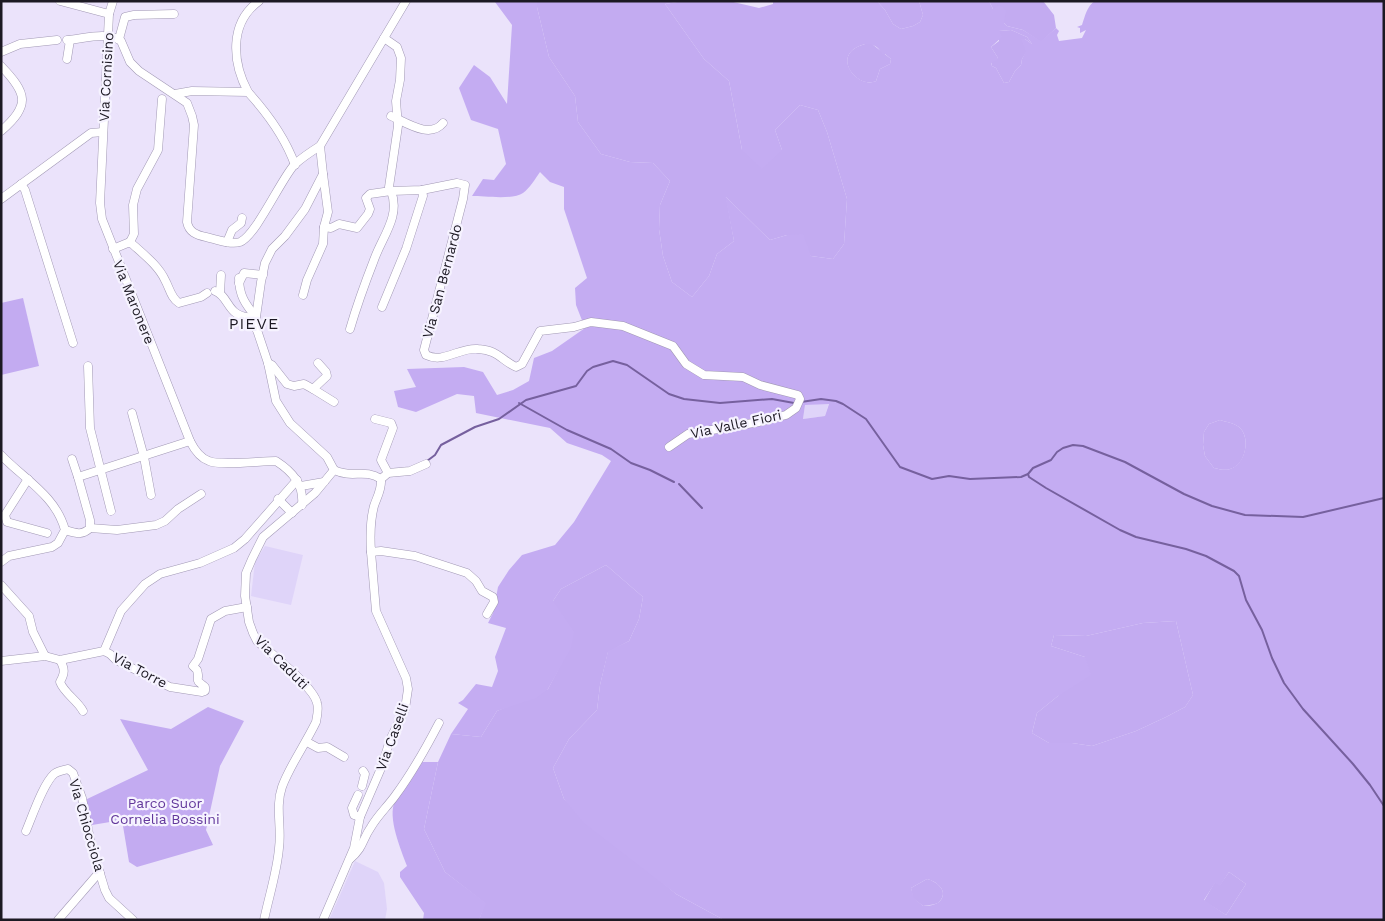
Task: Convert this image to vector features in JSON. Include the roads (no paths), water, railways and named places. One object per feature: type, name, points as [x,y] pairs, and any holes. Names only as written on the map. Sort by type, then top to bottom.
[{"type":"street","name":"Via Cornisino","points":[[60,1],[109,14],[104,132]]},
{"type":"street","points":[[109,14],[113,1]]},
{"type":"street","points":[[259,1],[250,8],[242,21],[236,38],[235,53],[239,72],[248,92],[278,130],[289,150],[294,165]]},
{"type":"street","points":[[67,59],[69,40],[109,36],[119,38],[130,62],[187,103],[194,125],[186,222],[188,228],[198,235],[227,242],[239,242],[246,238],[271,203],[294,165],[320,146],[406,1]]},
{"type":"street","points":[[119,38],[125,17],[174,14]]},
{"type":"street","points":[[350,329],[358,299],[374,259],[392,223],[394,198],[388,182],[398,126],[394,117],[400,80],[401,58],[397,46],[384,38]]},
{"type":"street","points":[[1,52],[20,44],[57,40]]},
{"type":"street","points":[[1,66],[18,85],[22,96],[18,115],[1,131]]},
{"type":"street","points":[[175,94],[192,91],[248,92]]},
{"type":"street","points":[[113,249],[130,242],[134,234],[133,205],[138,189],[158,150],[162,99]]},
{"type":"street","points":[[394,117],[425,130],[433,131],[443,123]]},
{"type":"street","points":[[1,199],[91,133],[104,132]]},
{"type":"street","name":"Via Maronere","points":[[104,132],[100,204],[102,219],[190,441],[196,451],[208,461],[218,463],[276,461],[284,466],[299,483]]},
{"type":"street","points":[[303,295],[307,280],[323,244],[324,227],[328,212],[320,146]]},
{"type":"street","points":[[323,174],[305,209],[285,236],[272,249],[265,263],[256,317],[257,330],[268,363],[276,402],[290,423],[327,457],[334,470],[343,474],[372,473],[382,479],[388,473],[410,471],[426,464]]},
{"type":"street","name":"Via San Bernardo","points":[[324,227],[331,228],[339,224],[357,228],[370,209],[366,198],[370,194],[422,190],[457,183],[465,185],[464,199],[424,350],[426,355],[437,359],[477,348],[494,352],[516,367],[522,364],[540,331],[574,327],[582,324]]},
{"type":"street","points":[[21,184],[25,190],[73,343]]},
{"type":"street","points":[[382,307],[406,249],[423,196],[422,190]]},
{"type":"street","points":[[227,242],[232,230],[242,223],[242,218]]},
{"type":"street","points":[[130,242],[155,265],[163,275],[173,299],[180,303],[214,292],[221,275]]},
{"type":"street","points":[[256,317],[243,302],[239,281],[244,273],[263,276]]},
{"type":"street","points":[[214,292],[239,316],[247,317],[257,330]]},
{"type":"street","name":"Via Valle Fiori","points":[[582,324],[591,322],[623,326],[673,346],[686,364],[704,375],[743,377],[760,385],[798,395],[800,399],[796,408],[786,415],[759,422],[688,434],[669,447]]},
{"type":"street","points":[[268,363],[272,365],[287,384],[294,386],[304,384],[334,402]]},
{"type":"street","points":[[314,389],[327,376],[318,363]]},
{"type":"street","points":[[88,366],[90,428],[110,511]]},
{"type":"street","points":[[132,413],[144,457],[151,495]]},
{"type":"street","points":[[374,419],[391,423],[393,428],[381,460],[388,473]]},
{"type":"street","points":[[78,477],[190,441]]},
{"type":"street","points":[[1,455],[38,487],[62,518],[65,530],[58,543],[9,556],[1,562]]},
{"type":"street","points":[[65,530],[80,534],[90,528],[90,520],[72,460]]},
{"type":"street","name":"Via Caduti","points":[[264,920],[279,849],[281,789],[287,774],[307,742],[316,722],[317,702],[296,676],[252,634],[246,607],[246,574],[263,537],[302,505],[334,470]]},
{"type":"street","points":[[28,479],[5,515],[7,522],[47,534]]},
{"type":"street","name":"Via Caselli","points":[[323,920],[354,848],[360,816],[405,708],[408,689],[406,678],[376,611],[370,533],[374,507],[380,492],[382,479]]},
{"type":"street","points":[[1,585],[29,616],[33,632],[43,652],[64,659],[104,652],[121,611],[145,584],[160,574],[200,563],[234,548],[245,539],[278,499],[299,483],[324,482]]},
{"type":"street","points":[[299,483],[302,505]]},
{"type":"street","points":[[90,528],[117,530],[156,525],[201,494]]},
{"type":"street","points":[[278,499],[292,513]]},
{"type":"street","points":[[371,552],[381,551],[415,556],[467,573],[482,591],[494,597],[494,602],[487,614]]},
{"type":"street","name":"Via Torre","points":[[104,652],[170,687],[198,692],[205,691],[205,687],[198,683],[198,674],[193,666],[198,659],[211,619],[225,610],[246,607]]},
{"type":"street","points":[[1,661],[35,657],[43,652]]},
{"type":"street","points":[[64,659],[64,675],[60,682],[83,711]]},
{"type":"street","points":[[349,860],[359,851],[370,828],[383,809],[394,798],[421,756],[439,723]]},
{"type":"street","points":[[307,742],[318,748],[327,747],[344,757]]},
{"type":"street","name":"Via Chiocciola","points":[[26,831],[47,783],[53,775],[61,770],[68,769],[73,773],[82,798],[91,844],[105,890],[109,898],[133,920]]},
{"type":"street","points":[[362,786],[365,774],[363,771]]},
{"type":"street","points":[[358,795],[352,808],[354,815],[360,816]]},
{"type":"street","points":[[58,920],[100,873]]},
{"type":"waterway","points":[[427,461],[435,455],[441,445],[475,427],[499,419],[526,400],[576,386],[587,371],[593,367],[613,361],[627,365],[669,394],[684,399],[720,403],[772,399],[794,403]]},
{"type":"waterway","points":[[801,402],[821,399],[843,404],[866,419],[900,467],[932,479],[949,476],[970,479],[1021,477],[1028,474],[1033,468],[1051,460],[1063,448],[1073,445],[1083,446],[1125,462],[1184,494],[1212,506],[1245,515],[1303,517],[1384,498]]},
{"type":"waterway","points":[[519,403],[567,430],[611,449],[631,463],[674,482]]},
{"type":"waterway","points":[[1028,474],[1029,477],[1046,488],[1120,530],[1136,537],[1186,549],[1206,556],[1234,571],[1239,576],[1246,600],[1262,630],[1284,683],[1303,709],[1353,764],[1384,806]]},
{"type":"waterway","points":[[679,484],[702,508]]},
{"type":"district","name":"PIEVE","points":[[254,323]]},
{"type":"park label","name":"Parco Suor Cornelia Bossini","points":[[165,812]]}]
